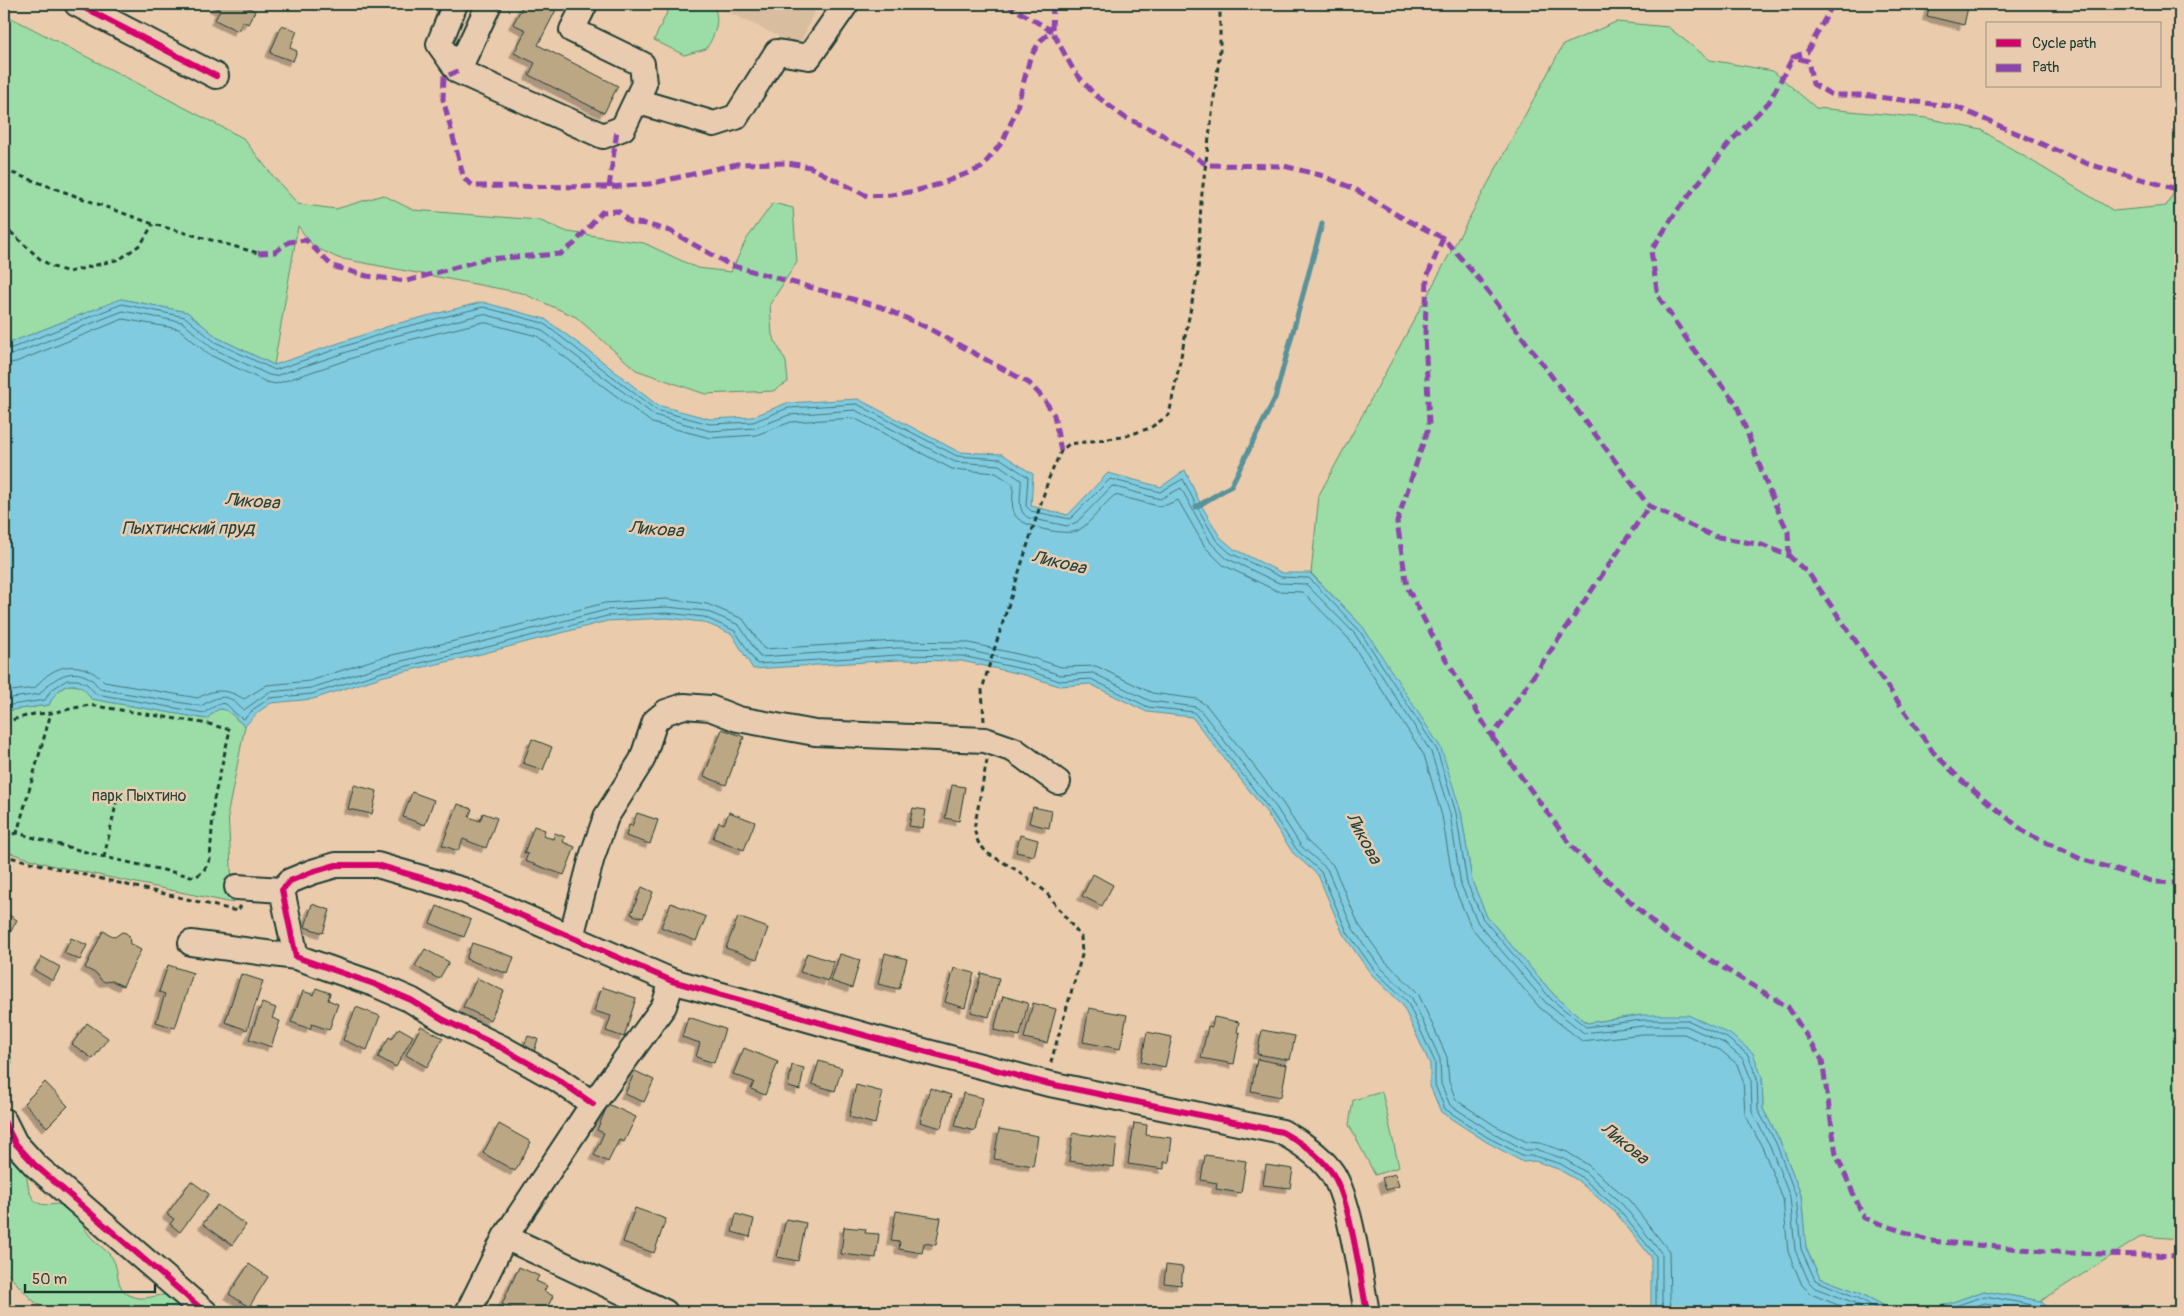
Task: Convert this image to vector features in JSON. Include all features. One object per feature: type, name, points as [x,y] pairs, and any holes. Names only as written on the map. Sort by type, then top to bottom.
[{"type":"street","points":[[78,4],[216,76]]},
{"type":"street","points":[[455,4],[439,44],[458,71],[603,136],[622,128],[644,84],[642,64],[572,30],[584,4]]},
{"type":"street","points":[[458,71],[489,4]]},
{"type":"street","points":[[636,101],[714,124],[736,117],[778,52],[809,57],[846,4]]},
{"type":"street","points":[[571,937],[592,857],[606,816],[642,760],[655,721],[666,712],[684,706],[710,708],[738,719],[815,733],[985,740],[1014,750],[1058,782]]},
{"type":"street","points":[[246,888],[282,890],[290,882],[312,872],[336,865],[377,865],[463,890],[672,981],[878,1040],[1045,1083],[1245,1122],[1282,1132],[1300,1142],[1315,1154],[1331,1171],[1339,1187],[1346,1207],[1367,1312]]},
{"type":"street","points":[[282,890],[296,957]]},
{"type":"street","points":[[190,944],[296,957],[374,984],[411,1000],[444,1020],[500,1047],[556,1079],[593,1104]]},
{"type":"street","points":[[468,1312],[505,1237],[593,1104],[664,1006],[672,981]]},
{"type":"street","points":[[4,1121],[15,1143],[35,1165],[205,1312]]},
{"type":"street","points":[[505,1237],[665,1312]]},
{"type":"path","points":[[1045,1083],[1082,954],[1081,937],[1066,915],[1045,891],[1018,871],[987,853],[978,842],[974,829],[987,758],[982,690],[1050,478],[1061,451],[1069,444],[1123,437],[1150,428],[1169,415],[1198,272],[1201,201],[1220,50],[1220,4]]},
{"type":"path","points":[[4,170],[153,224],[258,253]]},
{"type":"path","points":[[4,226],[40,259],[52,267],[69,272],[120,259],[141,244],[153,224]]},
{"type":"path","points":[[4,722],[34,714],[51,713],[89,705],[209,724],[230,730],[214,799],[210,859],[203,872],[195,877],[104,857],[17,833],[4,836]]},
{"type":"path","points":[[17,833],[51,713]]},
{"type":"path","points":[[104,857],[120,787]]},
{"type":"path","points":[[4,858],[6,856],[237,911],[246,888]]},
{"type":"shaded area","points":[[712,4],[818,4],[799,46]]},
{"type":"green space","points":[[671,4],[713,4],[717,22],[706,49],[684,55],[654,40]]},
{"type":"green space","points":[[4,14],[243,138],[298,204],[336,209],[383,195],[413,210],[538,220],[568,232],[644,243],[697,268],[731,272],[746,240],[773,203],[793,208],[797,262],[770,304],[772,335],[786,362],[788,382],[773,391],[705,394],[636,370],[576,317],[522,293],[338,258],[313,246],[298,226],[274,365],[218,338],[187,312],[121,299],[4,345]]},
{"type":"green space","points":[[1616,22],[1668,27],[1710,60],[1773,71],[1816,108],[1927,118],[1981,130],[2114,211],[2166,206],[2180,182],[2180,1239],[2142,1236],[2041,1301],[1984,1291],[1925,1312],[1896,1312],[1860,1293],[1820,1278],[1806,1248],[1801,1195],[1780,1141],[1763,1109],[1762,1077],[1642,1015],[1587,1023],[1554,995],[1487,917],[1472,881],[1461,812],[1363,627],[1311,573],[1319,495],[1563,45]]},
{"type":"green space","name":"парк Пыхтино","points":[[68,685],[82,688],[92,699],[207,719],[213,713],[222,709],[226,710],[245,726],[228,812],[233,903],[50,865],[4,851],[4,711],[49,705],[54,693]]},
{"type":"green space","points":[[4,1047],[11,1054],[12,1063],[4,1073]]},
{"type":"green space","points":[[1382,1092],[1399,1167],[1375,1175],[1349,1125],[1353,1100]]},
{"type":"green space","points":[[4,1146],[23,1166],[30,1193],[35,1201],[47,1205],[60,1204],[68,1206],[76,1213],[89,1235],[110,1255],[124,1291],[129,1295],[141,1298],[168,1295],[178,1302],[185,1312],[48,1312],[31,1299],[4,1270]]},
{"type":"water","name":"Пыхтинский пруд","points":[[121,299],[187,312],[218,338],[274,365],[392,325],[482,302],[545,319],[657,405],[710,419],[752,417],[787,403],[858,399],[959,452],[1002,454],[1033,474],[1031,506],[1068,515],[1108,473],[1161,487],[1185,470],[1200,503],[1220,537],[1234,549],[1282,573],[1310,573],[1363,627],[1441,748],[1461,812],[1472,881],[1487,917],[1554,995],[1587,1023],[1642,1015],[1688,1015],[1730,1034],[1753,1053],[1762,1077],[1763,1109],[1780,1141],[1801,1195],[1806,1248],[1820,1278],[1860,1293],[1896,1312],[1657,1312],[1651,1308],[1651,1257],[1616,1213],[1577,1180],[1558,1169],[1535,1161],[1523,1162],[1485,1141],[1441,1112],[1430,1086],[1430,1064],[1402,1004],[1371,974],[1343,934],[1318,875],[1293,853],[1267,813],[1192,717],[1147,712],[1090,684],[1059,686],[1025,675],[962,661],[897,660],[753,669],[732,634],[703,622],[667,618],[607,621],[477,655],[384,676],[313,699],[271,703],[258,712],[245,726],[226,710],[222,709],[213,713],[207,719],[91,699],[81,687],[75,685],[63,687],[53,697],[49,705],[4,711],[4,345]]},
{"type":"water","points":[[1984,1291],[2041,1301],[2051,1312],[1925,1312]]},
{"type":"building","points":[[216,4],[241,4],[255,11],[248,24],[243,21],[238,31],[215,20],[220,10],[214,7]]},
{"type":"building","points":[[524,4],[559,4],[538,45],[618,86],[604,113],[529,75],[535,63],[514,53],[526,30],[513,24]]},
{"type":"building","points":[[1930,4],[1955,4],[1968,7],[1964,25],[1927,16]]},
{"type":"building","points":[[282,25],[297,31],[290,48],[297,51],[293,61],[270,53]]},
{"type":"building","points":[[722,729],[744,737],[726,785],[704,776]]},
{"type":"building","points":[[532,739],[552,747],[543,770],[523,763]]},
{"type":"building","points":[[354,785],[377,791],[372,814],[348,809]]},
{"type":"building","points":[[952,785],[965,787],[959,821],[945,818]]},
{"type":"building","points":[[412,792],[434,800],[425,825],[403,817]]},
{"type":"building","points":[[458,804],[472,809],[469,817],[480,821],[483,813],[497,818],[486,848],[463,839],[458,851],[442,845]]},
{"type":"building","points":[[1033,807],[1052,811],[1049,828],[1029,823]]},
{"type":"building","points":[[913,808],[926,810],[923,828],[909,826]]},
{"type":"building","points":[[729,812],[755,822],[744,850],[713,838],[719,822],[724,824]]},
{"type":"building","points":[[637,813],[658,820],[650,844],[626,836],[629,825],[632,826]]},
{"type":"building","points":[[534,826],[545,830],[543,836],[553,839],[555,833],[565,837],[563,842],[575,847],[564,875],[525,861],[528,854],[524,853]]},
{"type":"building","points":[[1020,835],[1038,840],[1034,856],[1016,852]]},
{"type":"building","points":[[1093,874],[1113,885],[1102,906],[1082,896]]},
{"type":"building","points":[[642,887],[653,892],[643,918],[631,914]]},
{"type":"building","points":[[671,903],[706,917],[696,941],[661,927]]},
{"type":"building","points":[[312,904],[330,910],[323,933],[305,927]]},
{"type":"building","points":[[437,906],[471,920],[464,937],[430,923]]},
{"type":"building","points":[[4,912],[17,920],[4,944]]},
{"type":"building","points":[[738,917],[768,928],[757,959],[726,948]]},
{"type":"building","points":[[103,931],[115,937],[122,932],[126,933],[129,936],[130,944],[141,950],[123,986],[112,981],[105,982],[97,974],[85,968]]},
{"type":"building","points":[[71,938],[87,945],[80,960],[64,953]]},
{"type":"building","points":[[472,943],[514,957],[508,974],[466,959]]},
{"type":"building","points":[[425,949],[449,962],[439,979],[415,966]]},
{"type":"building","points":[[807,953],[834,962],[828,981],[800,972]]},
{"type":"building","points":[[885,953],[907,959],[899,989],[878,984]]},
{"type":"building","points":[[840,954],[860,960],[852,988],[831,981]]},
{"type":"building","points":[[42,957],[60,967],[53,981],[34,970]]},
{"type":"building","points":[[168,965],[193,973],[175,1028],[156,1022],[165,994],[159,992]]},
{"type":"building","points":[[954,968],[974,973],[965,1008],[945,1002]]},
{"type":"building","points":[[981,973],[999,978],[989,1017],[971,1012]]},
{"type":"building","points":[[241,974],[263,981],[247,1030],[225,1022]]},
{"type":"building","points":[[477,978],[504,991],[490,1020],[463,1007]]},
{"type":"building","points":[[602,987],[636,998],[624,1037],[606,1031],[611,1016],[594,1011]]},
{"type":"building","points":[[316,988],[330,993],[328,1000],[338,1004],[329,1030],[312,1024],[310,1029],[291,1022],[303,991],[314,995]]},
{"type":"building","points":[[1003,996],[1028,1003],[1020,1036],[994,1030]]},
{"type":"building","points":[[262,1003],[276,1008],[272,1018],[280,1021],[271,1047],[249,1039]]},
{"type":"building","points":[[1033,1003],[1056,1009],[1047,1043],[1024,1038]]},
{"type":"building","points":[[356,1007],[380,1016],[367,1050],[343,1040]]},
{"type":"building","points":[[1089,1008],[1127,1015],[1120,1049],[1083,1042]]},
{"type":"building","points":[[688,1017],[725,1029],[714,1063],[696,1057],[700,1043],[682,1037]]},
{"type":"building","points":[[1214,1017],[1239,1022],[1237,1032],[1240,1033],[1234,1064],[1201,1058],[1208,1026],[1212,1027]]},
{"type":"building","points":[[87,1023],[108,1038],[93,1059],[72,1044]]},
{"type":"building","points":[[421,1026],[443,1038],[427,1067],[406,1055]]},
{"type":"building","points":[[399,1028],[413,1036],[396,1067],[378,1057],[389,1037],[392,1039]]},
{"type":"building","points":[[1262,1030],[1295,1036],[1290,1060],[1257,1054]]},
{"type":"building","points":[[1147,1032],[1172,1037],[1165,1067],[1141,1062]]},
{"type":"building","points":[[528,1036],[538,1039],[534,1052],[523,1048]]},
{"type":"building","points":[[744,1048],[778,1062],[765,1095],[751,1089],[754,1082],[733,1074]]},
{"type":"building","points":[[1257,1059],[1287,1065],[1281,1097],[1251,1091]]},
{"type":"building","points":[[819,1061],[842,1068],[835,1091],[812,1084]]},
{"type":"building","points":[[792,1065],[804,1068],[800,1090],[788,1087]]},
{"type":"building","points":[[635,1071],[654,1080],[644,1102],[625,1094]]},
{"type":"building","points":[[45,1082],[68,1106],[47,1127],[24,1103]]},
{"type":"building","points":[[856,1085],[883,1092],[875,1124],[849,1117]]},
{"type":"building","points":[[930,1088],[951,1095],[941,1128],[920,1122]]},
{"type":"building","points":[[963,1093],[983,1098],[975,1131],[955,1126]]},
{"type":"building","points":[[608,1104],[636,1117],[624,1142],[619,1140],[608,1162],[594,1155],[604,1133],[597,1130]]},
{"type":"building","points":[[1134,1123],[1147,1125],[1146,1135],[1172,1138],[1169,1162],[1164,1162],[1164,1169],[1128,1164]]},
{"type":"building","points":[[499,1124],[531,1142],[515,1171],[483,1153]]},
{"type":"building","points":[[999,1129],[1038,1136],[1033,1166],[994,1159]]},
{"type":"building","points":[[1073,1133],[1117,1139],[1114,1167],[1069,1161]]},
{"type":"building","points":[[1205,1155],[1246,1161],[1241,1193],[1216,1189],[1217,1183],[1201,1180]]},
{"type":"building","points":[[1266,1165],[1293,1169],[1290,1188],[1263,1185]]},
{"type":"building","points":[[1395,1174],[1399,1186],[1386,1190],[1382,1178]]},
{"type":"building","points":[[191,1181],[209,1194],[180,1232],[170,1224],[174,1219],[167,1214]]},
{"type":"building","points":[[217,1205],[246,1225],[232,1245],[203,1224]]},
{"type":"building","points":[[635,1208],[666,1219],[654,1253],[623,1242]]},
{"type":"building","points":[[896,1211],[941,1218],[936,1245],[924,1243],[922,1253],[899,1249],[900,1242],[891,1241]]},
{"type":"building","points":[[736,1214],[754,1219],[750,1237],[732,1232]]},
{"type":"building","points":[[786,1219],[806,1223],[798,1261],[777,1257]]},
{"type":"building","points":[[844,1227],[866,1229],[865,1233],[879,1234],[876,1258],[841,1254]]},
{"type":"building","points":[[249,1264],[268,1277],[249,1307],[229,1294]]},
{"type":"building","points":[[1166,1265],[1183,1267],[1181,1285],[1164,1283]]},
{"type":"building","points":[[519,1267],[539,1276],[536,1281],[547,1286],[544,1291],[553,1296],[545,1312],[513,1312],[514,1310],[502,1304]]},
{"type":"building","points":[[615,1307],[627,1312],[613,1312]]},
{"type":"waterway","points":[[1196,507],[1231,486],[1275,398],[1322,224]]},
{"type":"marked path","points":[[1006,4],[1052,31]]},
{"type":"marked path","points":[[1053,4],[1052,31],[1074,71],[1094,94],[1124,117],[1161,134],[1207,165],[1284,166],[1320,175],[1355,189],[1399,216],[1443,238],[1478,278],[1649,506],[1713,536],[1762,545],[1789,556],[1809,574],[1933,752],[1962,781],[2026,833],[2081,859],[2155,882],[2180,883]]},
{"type":"marked path","points":[[1833,4],[1807,52],[1793,57],[1808,61],[1813,84],[1832,95],[1863,95],[1956,107],[2088,164],[2180,190]]},
{"type":"marked path","points":[[458,71],[444,77],[443,99],[464,179],[474,186],[609,187],[649,184],[737,164],[788,163],[810,167],[867,196],[891,195],[940,184],[981,168],[1003,141],[1016,111],[1030,58],[1040,41],[1052,31]]},
{"type":"marked path","points":[[1789,556],[1788,532],[1770,493],[1736,403],[1694,350],[1658,296],[1651,251],[1676,212],[1731,141],[1769,102],[1793,57]]},
{"type":"marked path","points":[[609,187],[617,130]]},
{"type":"marked path","points":[[258,253],[275,252],[289,242],[306,240],[332,266],[367,276],[407,281],[485,259],[560,254],[574,244],[602,212],[618,211],[629,222],[646,224],[670,231],[730,265],[881,307],[926,327],[1029,383],[1044,399],[1054,415],[1061,451]]},
{"type":"marked path","points":[[1443,238],[1427,277],[1425,332],[1429,425],[1397,522],[1407,587],[1438,646],[1492,737],[1649,506]]},
{"type":"marked path","points":[[1492,737],[1574,849],[1661,930],[1788,1007],[1822,1060],[1836,1154],[1864,1218],[1930,1241],[2068,1253],[2180,1256]]},
{"type":"cycle path","points":[[77,4],[216,76]]},
{"type":"cycle path","points":[[593,1104],[557,1079],[500,1047],[444,1020],[411,1000],[374,984],[296,957],[282,890],[290,881],[336,865],[377,865],[463,890],[672,981],[878,1039],[1045,1083],[1282,1132],[1320,1158],[1337,1182],[1349,1217],[1367,1312]]},
{"type":"cycle path","points":[[4,1121],[15,1143],[35,1165],[205,1312]]},
{"type":"water label","name":"Ликова","points":[[252,501]]},
{"type":"water label","name":"Ликова","points":[[656,529]]},
{"type":"water label","name":"Ликова","points":[[1059,562]]},
{"type":"water label","name":"Ликова","points":[[1364,838]]},
{"type":"water label","name":"Ликова","points":[[1625,1143]]}]
